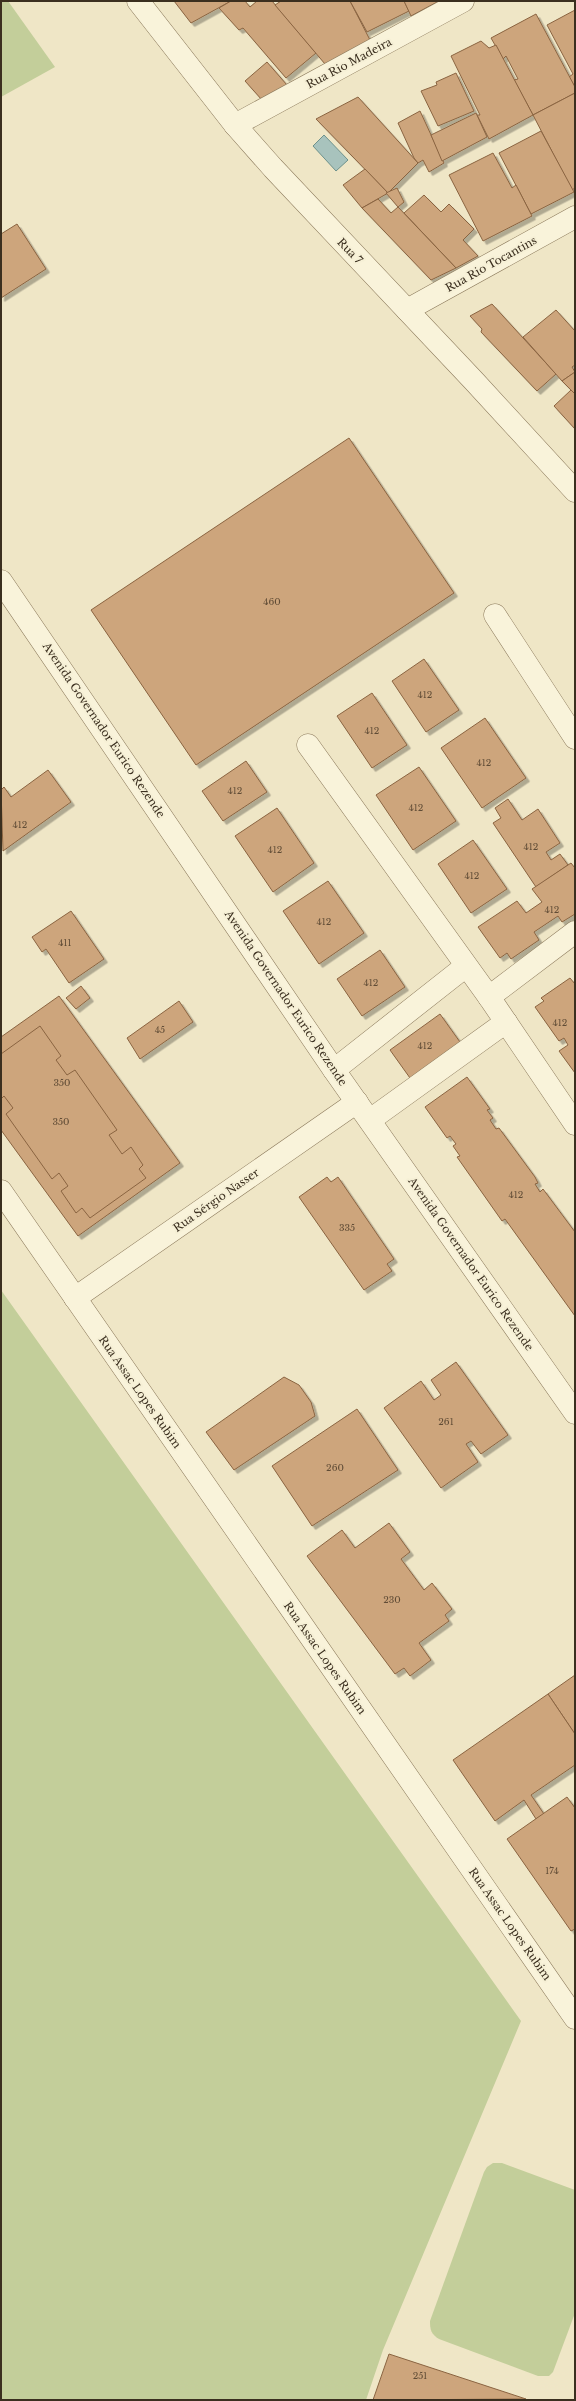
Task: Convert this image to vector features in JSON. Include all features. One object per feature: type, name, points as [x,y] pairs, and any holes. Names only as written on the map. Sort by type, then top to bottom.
[{"type":"street","name":"Rua 7","points":[[138,1],[235,125],[347,248],[407,310],[575,491]]},
{"type":"street","name":"Rua Rio Madeira","points":[[235,125],[463,1]]},
{"type":"street","name":"Rua Rio Tocantins","points":[[407,310],[575,217]]},
{"type":"street","name":"Avenida Governador Eurico Rezende","points":[[1,581],[334,1070],[575,1413]]},
{"type":"street","points":[[495,615],[575,738]]},
{"type":"street","points":[[308,745],[489,997],[575,1124]]},
{"type":"street","points":[[489,997],[575,932]]},
{"type":"street","points":[[334,1070],[466,966]]},
{"type":"street","points":[[370,1120],[506,1022]]},
{"type":"street","name":"Rua Sérgio Nasser","points":[[75,1298],[357,1102]]},
{"type":"street","name":"Rua Assac Lopes Rubim","points":[[1,1191],[572,2007]]},
{"type":"green space","points":[[1,1],[8,1],[55,67],[1,97]]},
{"type":"green space","points":[[1,1290],[521,2021],[383,2350],[366,2400],[1,2400]]},
{"type":"green space","points":[[493,2163],[502,2163],[575,2190],[575,2313],[553,2372],[549,2376],[538,2376],[439,2339],[434,2335],[431,2329],[430,2321],[484,2172],[487,2167]]},
{"type":"water","points":[[324,135],[348,160],[336,171],[313,146]]},
{"type":"building","points":[[174,1],[231,1],[191,23]]},
{"type":"building","points":[[231,1],[245,1],[250,7],[257,1],[272,1],[316,53],[286,78],[243,28],[239,30],[219,8]]},
{"type":"building","points":[[281,1],[350,1],[370,40],[325,64],[275,5]]},
{"type":"building","points":[[350,1],[404,1],[409,11],[367,32]]},
{"type":"building","points":[[404,1],[439,1],[411,16]]},
{"type":"building","points":[[575,10],[575,87],[569,77],[573,74],[547,25]]},
{"type":"building","points":[[536,14],[575,87],[575,93],[533,115],[514,80],[518,79],[506,56],[503,59],[491,38]]},
{"type":"building","points":[[481,41],[489,48],[496,45],[533,115],[489,139],[477,115],[480,115],[451,56]]},
{"type":"building","points":[[267,62],[287,85],[262,100],[245,81]]},
{"type":"building","points":[[456,73],[474,111],[438,126],[421,91],[437,85],[436,82]]},
{"type":"building","points":[[575,93],[575,188],[572,190],[533,115]]},
{"type":"building","points":[[358,97],[418,163],[388,193],[316,119]]},
{"type":"building","points":[[420,111],[444,163],[429,172],[423,160],[418,163],[414,158],[398,123]]},
{"type":"building","points":[[476,113],[487,137],[442,161],[431,135]]},
{"type":"building","points":[[541,131],[574,192],[531,214],[499,153]]},
{"type":"building","points":[[493,153],[512,188],[516,185],[532,216],[483,241],[449,175]]},
{"type":"building","points":[[365,169],[388,193],[362,208],[343,185]]},
{"type":"building","points":[[397,188],[404,202],[398,207],[386,193]]},
{"type":"building","points":[[424,195],[441,212],[449,204],[474,229],[463,240],[478,256],[456,268],[404,213]]},
{"type":"building","points":[[378,199],[391,213],[398,207],[456,268],[431,280],[362,208]]},
{"type":"building","points":[[17,224],[46,269],[1,298],[1,234]]},
{"type":"building","points":[[492,304],[556,374],[537,391],[481,332],[482,329],[470,316]]},
{"type":"building","points":[[556,310],[575,331],[575,365],[572,367],[575,372],[562,381],[523,337]]},
{"type":"building","points":[[575,372],[575,394],[562,381]]},
{"type":"building","points":[[571,390],[575,394],[575,429],[554,406]]},
{"type":"building","points":[[349,438],[454,593],[196,765],[91,610]]},
{"type":"building","points":[[424,659],[459,710],[426,732],[392,681]]},
{"type":"building","points":[[372,693],[407,745],[372,768],[337,716]]},
{"type":"building","points":[[485,718],[526,778],[482,808],[441,748]]},
{"type":"building","points":[[246,761],[267,792],[223,821],[202,791]]},
{"type":"building","points":[[419,767],[456,821],[413,850],[376,795]]},
{"type":"building","points":[[48,770],[71,802],[3,851],[1,790],[4,787],[11,797]]},
{"type":"building","points":[[508,799],[522,820],[538,809],[560,843],[546,852],[551,860],[560,854],[568,865],[536,887],[493,823],[501,818],[495,808]]},
{"type":"building","points":[[277,808],[314,863],[273,892],[235,836]]},
{"type":"building","points":[[473,840],[507,889],[471,913],[438,864]]},
{"type":"building","points":[[571,863],[575,868],[575,914],[562,922],[558,916],[534,932],[539,940],[511,959],[507,953],[500,958],[478,927],[517,901],[526,913],[542,902],[532,889]]},
{"type":"building","points":[[328,881],[364,933],[319,964],[283,911]]},
{"type":"building","points":[[71,911],[104,959],[69,983],[46,949],[42,952],[32,937]]},
{"type":"building","points":[[380,950],[405,987],[362,1016],[337,979]]},
{"type":"building","points":[[570,978],[575,984],[575,1073],[559,1051],[568,1045],[564,1038],[559,1041],[535,1007],[544,1001],[541,998]]},
{"type":"building","points":[[81,986],[90,998],[76,1009],[66,998]]},
{"type":"building","points":[[59,996],[180,1163],[78,1236],[1,1130],[1,1037]]},
{"type":"building","points":[[179,1001],[193,1022],[140,1059],[127,1038]]},
{"type":"building","points":[[440,1014],[460,1042],[410,1078],[390,1050]]},
{"type":"building","points":[[40,1026],[61,1056],[56,1060],[67,1075],[75,1070],[117,1130],[109,1135],[122,1154],[131,1147],[143,1165],[139,1169],[146,1178],[90,1218],[82,1208],[76,1213],[61,1191],[68,1186],[59,1173],[52,1179],[6,1114],[13,1108],[4,1096],[1,1099],[1,1054]]},
{"type":"building","points":[[467,1077],[490,1109],[487,1110],[493,1118],[490,1120],[496,1129],[499,1128],[535,1177],[538,1183],[535,1184],[540,1192],[543,1189],[575,1232],[575,1316],[505,1219],[502,1221],[457,1157],[460,1156],[453,1146],[456,1144],[450,1136],[447,1138],[425,1107]]},
{"type":"building","points":[[327,1177],[331,1182],[338,1177],[394,1259],[387,1264],[392,1271],[364,1290],[299,1197]]},
{"type":"building","points":[[456,1362],[508,1435],[481,1454],[471,1441],[466,1444],[478,1462],[441,1488],[384,1408],[421,1381],[434,1400],[441,1395],[431,1380]]},
{"type":"building","points":[[284,1377],[299,1385],[311,1402],[315,1416],[234,1470],[206,1432]]},
{"type":"building","points":[[357,1409],[398,1470],[312,1526],[272,1466]]},
{"type":"building","points":[[389,1523],[410,1552],[401,1559],[424,1590],[432,1583],[452,1609],[445,1615],[449,1621],[419,1643],[431,1660],[410,1676],[404,1668],[395,1674],[307,1556],[342,1530],[355,1548]]},
{"type":"building","points":[[575,1675],[575,1734],[548,1694]]},
{"type":"building","points":[[548,1694],[575,1734],[575,1765],[531,1795],[544,1814],[536,1819],[524,1800],[495,1821],[453,1760]]},
{"type":"building","points":[[567,1797],[575,1808],[575,1929],[571,1931],[507,1839]]},
{"type":"building","points":[[389,2354],[526,2399],[373,2400]]}]
